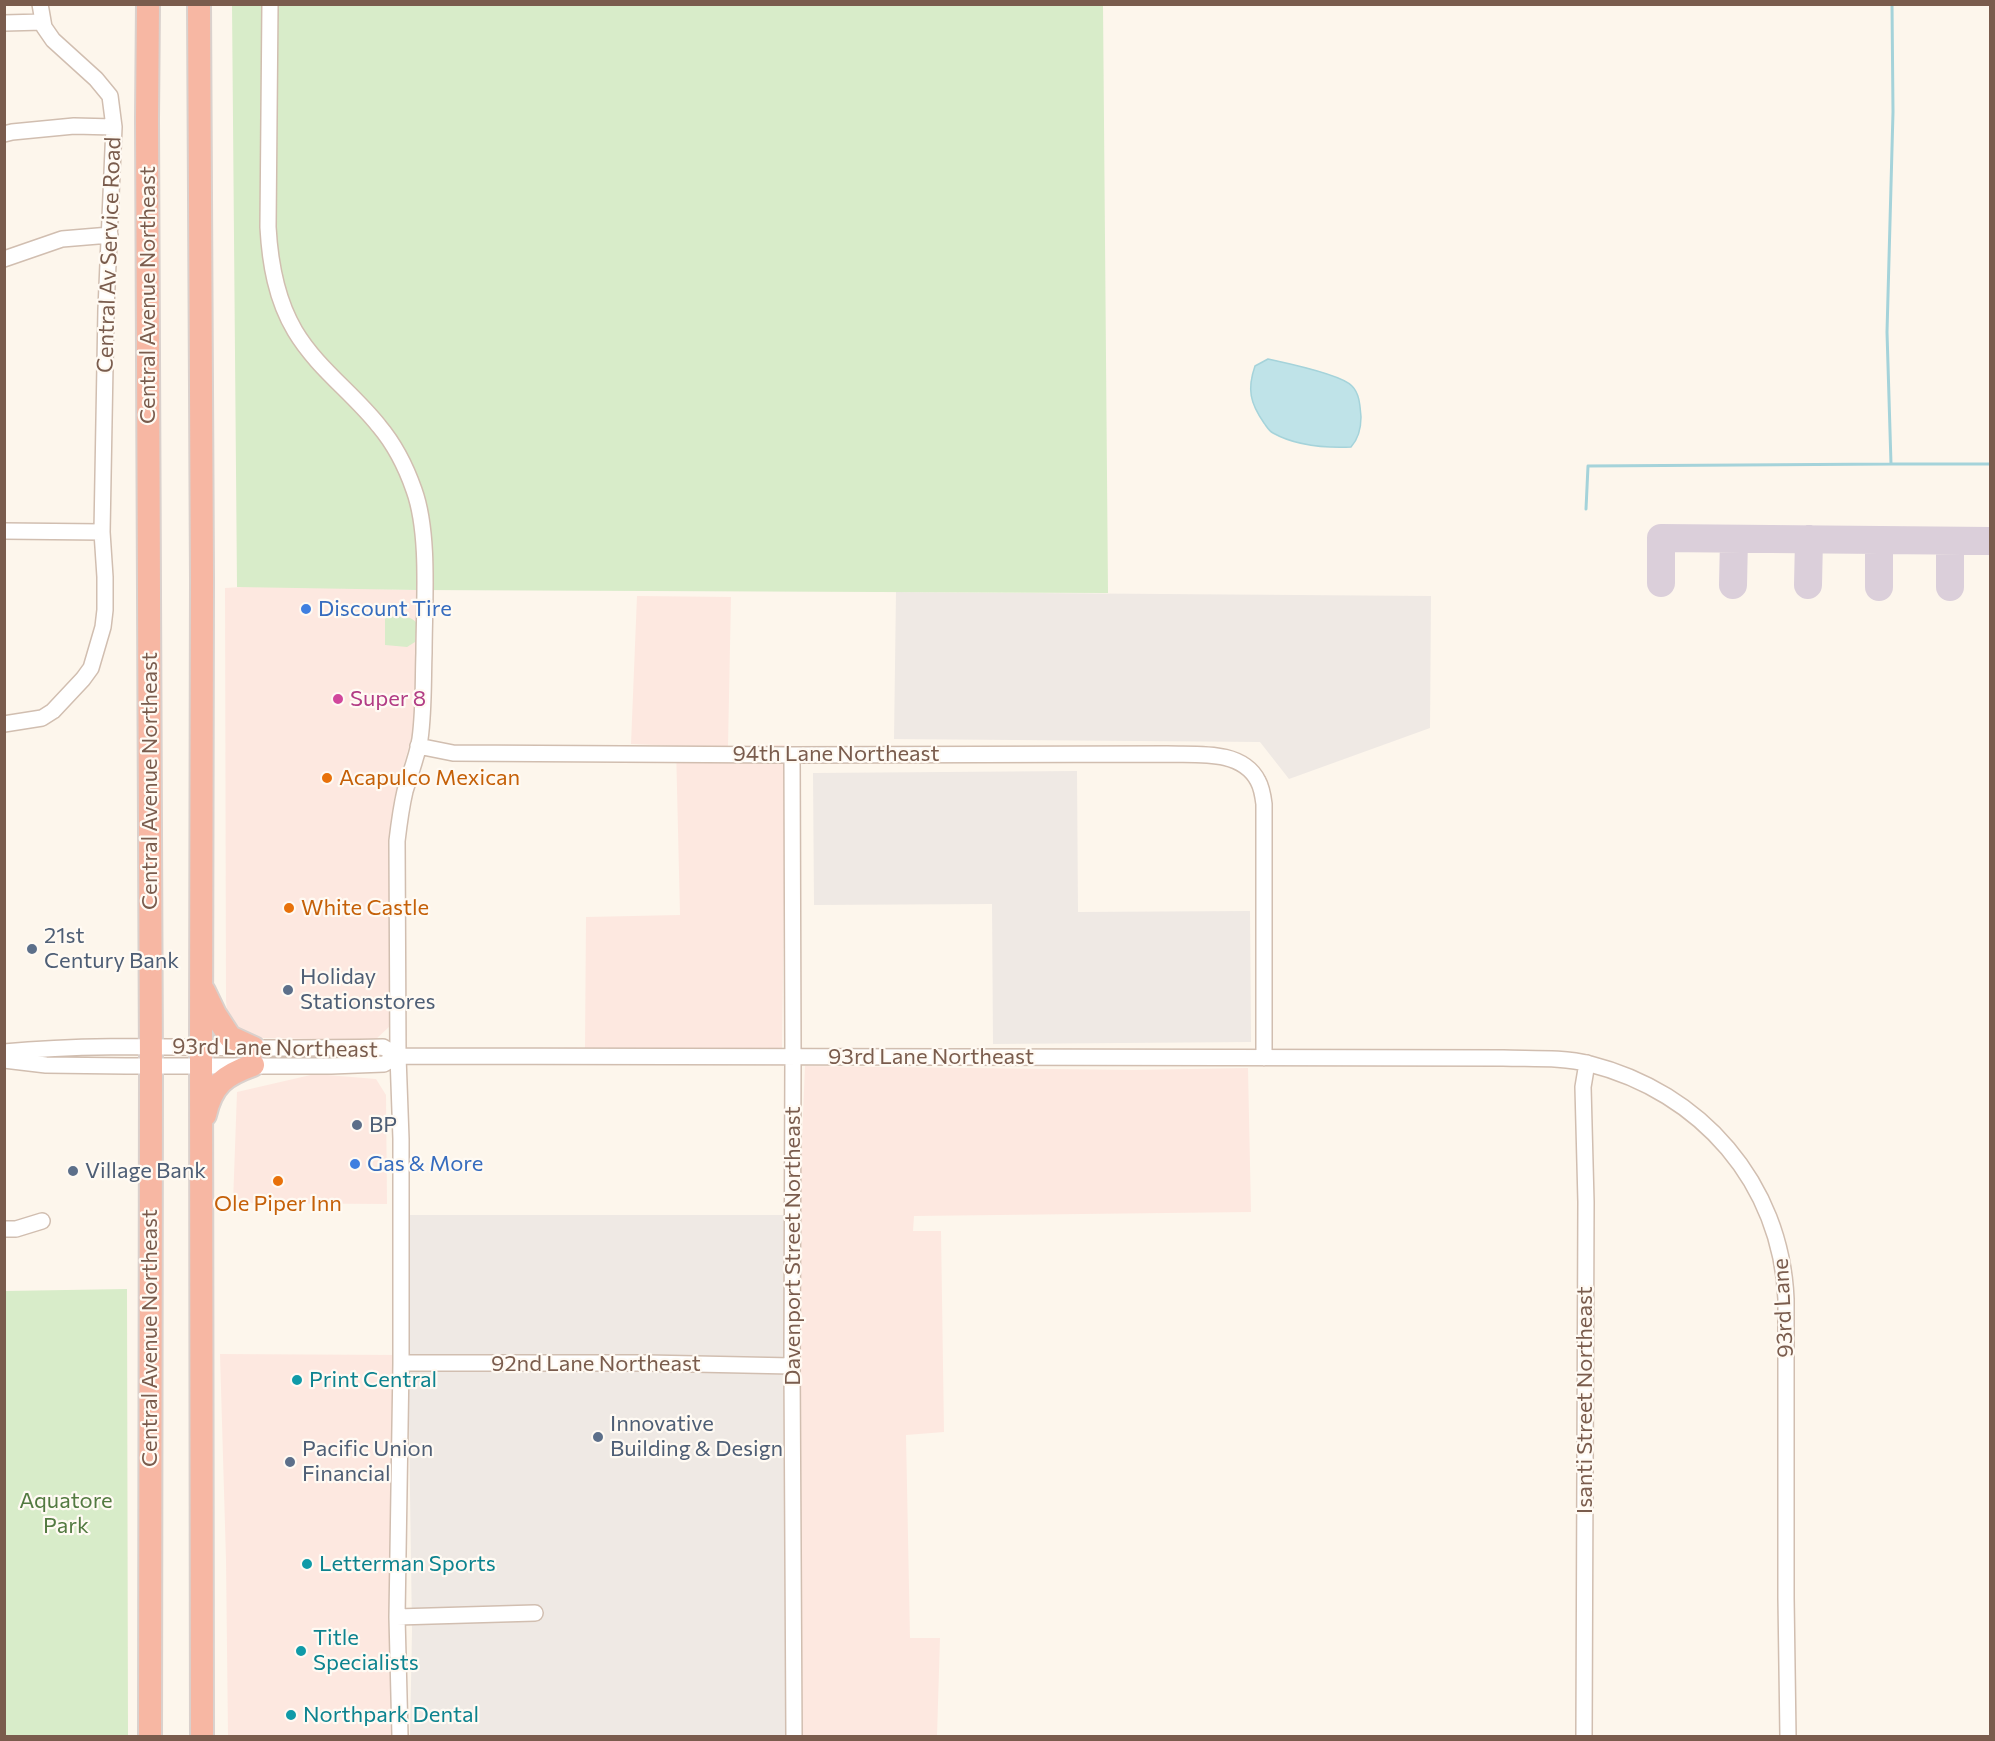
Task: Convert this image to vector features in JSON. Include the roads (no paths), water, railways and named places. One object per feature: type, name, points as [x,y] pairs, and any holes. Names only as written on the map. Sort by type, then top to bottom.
[{"type":"highway","name":"Central Avenue Northeast","points":[[148,4],[150,1737]]},
{"type":"highway","points":[[199,4],[203,1730]]},
{"type":"highway","points":[[201,984],[215,1014],[230,1037],[254,1056],[222,1079],[208,1101],[201,1131]]},
{"type":"street","name":"Central Av Service Road","points":[[4,724],[42,718],[53,711],[91,668],[104,627],[105,577],[102,532],[105,320],[114,127],[110,96],[96,79],[53,40],[44,27],[40,4]]},
{"type":"street","points":[[270,4],[268,227],[271,262],[281,301],[296,333],[320,365],[380,426],[400,458],[415,492],[423,541],[423,704],[418,747],[403,801],[398,832],[398,1056],[401,1139],[398,1617],[400,1737]]},
{"type":"street","points":[[4,23],[43,22]]},
{"type":"street","points":[[4,134],[74,126],[114,127]]},
{"type":"street","points":[[4,259],[62,239],[110,235]]},
{"type":"street","points":[[4,531],[102,532]]},
{"type":"street","name":"94th Lane Northeast","points":[[418,747],[453,753],[1201,755],[1227,758],[1238,762],[1251,771],[1262,789],[1264,804],[1264,1058]]},
{"type":"street","name":"Davenport Street Northeast","points":[[792,755],[794,1737]]},
{"type":"street","points":[[4,1052],[58,1047],[151,1056]]},
{"type":"street","name":"93rd Lane Northeast","points":[[151,1056],[254,1056],[383,1047],[398,1056],[1464,1058]]},
{"type":"street","points":[[4,1060],[46,1065],[151,1056]]},
{"type":"street","name":"93rd Lane","points":[[1464,1058],[1554,1059],[1587,1063],[1625,1074],[1648,1085],[1693,1113],[1714,1132],[1739,1161],[1766,1209],[1780,1246],[1786,1299],[1788,1737]]},
{"type":"street","name":"Isanti Street Northeast","points":[[1584,1737],[1586,1202],[1583,1087],[1587,1063]]},
{"type":"street","points":[[10,1229],[42,1221]]},
{"type":"street","name":"92nd Lane Northeast","points":[[401,1363],[646,1363],[792,1366]]},
{"type":"street","points":[[398,1617],[535,1613]]},
{"type":"water","points":[[1268,359],[1337,377],[1355,389],[1360,405],[1361,425],[1351,447],[1321,446],[1291,441],[1269,430],[1259,416],[1251,396],[1251,382],[1255,366]]},
{"type":"waterway","points":[[1892,4],[1893,112],[1887,332],[1891,464],[1990,464]]},
{"type":"waterway","points":[[1586,509],[1588,466],[1891,464]]},
{"type":"place","name":"Discount Tire","points":[[306,609]]},
{"type":"place","name":"Super 8","points":[[338,699]]},
{"type":"place","name":"Acapulco Mexican","points":[[327,778]]},
{"type":"place","name":"White Castle","points":[[289,908]]},
{"type":"place","name":"21st Century Bank","points":[[32,949]]},
{"type":"place","name":"Holiday Stationstores","points":[[288,990]]},
{"type":"place","name":"BP","points":[[357,1125]]},
{"type":"place","name":"Gas & More","points":[[355,1164]]},
{"type":"place","name":"Village Bank","points":[[73,1171]]},
{"type":"place","name":"Ole Piper Inn","points":[[278,1181]]},
{"type":"place","name":"Print Central","points":[[297,1380]]},
{"type":"place","name":"Innovative Building & Design","points":[[598,1437]]},
{"type":"place","name":"Pacific Union Financial","points":[[290,1462]]},
{"type":"place","name":"Letterman Sports","points":[[307,1564]]},
{"type":"place","name":"Title Specialists","points":[[301,1651]]},
{"type":"place","name":"Northpark Dental","points":[[291,1715]]},
{"type":"park label","name":"Aquatore Park","points":[[66,1514]]}]
